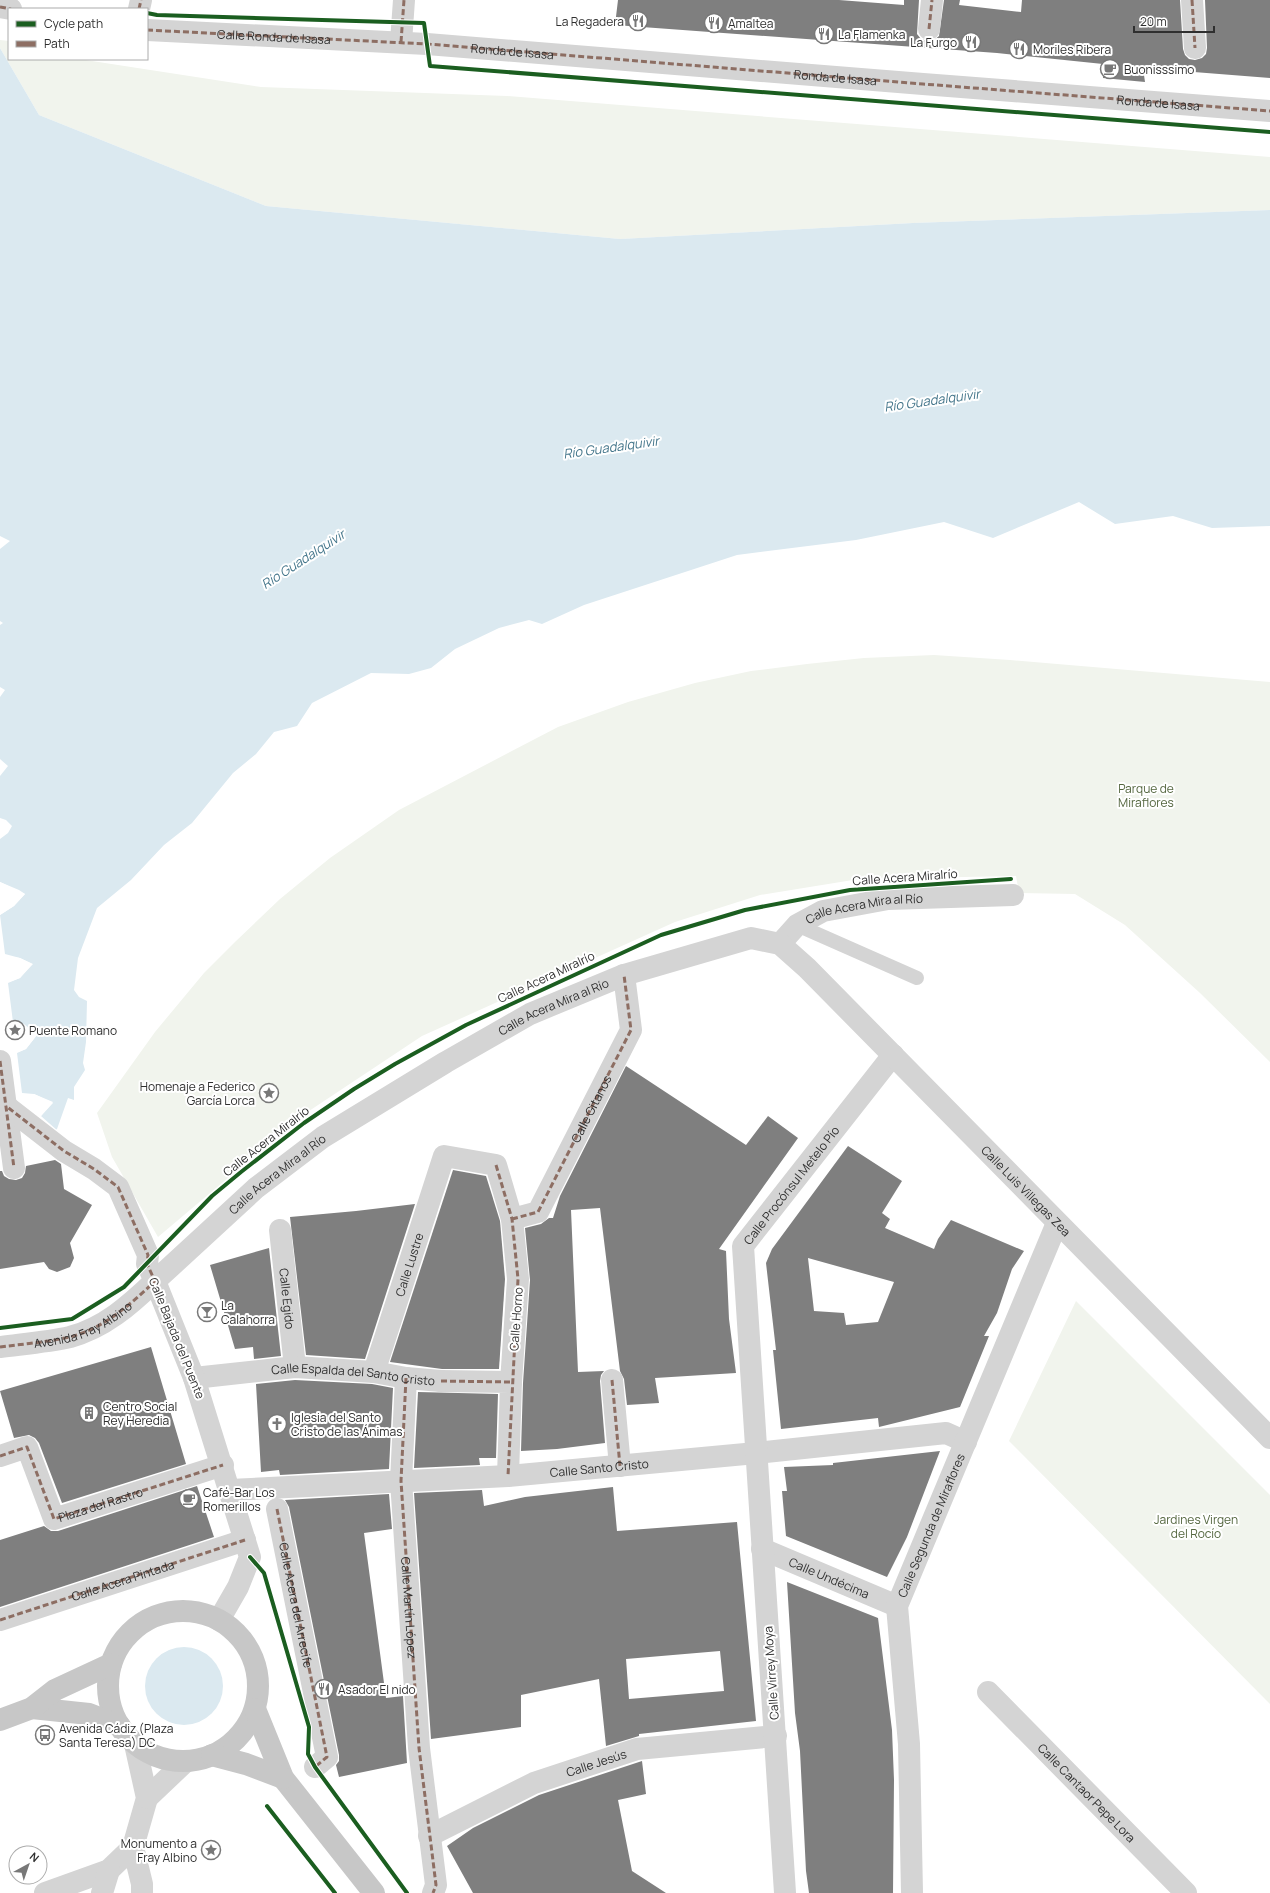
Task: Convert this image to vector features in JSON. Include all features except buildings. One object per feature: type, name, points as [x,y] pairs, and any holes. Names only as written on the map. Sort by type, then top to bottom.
[{"type":"main road","points":[[176,1611],[198,1612],[220,1620],[239,1636],[252,1658],[258,1683],[255,1709],[245,1728],[231,1744],[212,1755],[186,1761],[168,1760],[150,1754],[135,1744],[120,1726],[111,1707],[108,1686],[111,1664],[120,1644],[135,1628],[154,1616],[176,1611]]},
{"type":"main road","points":[[0,1720],[32,1708],[55,1690],[111,1664]]},
{"type":"main road","points":[[32,1708],[89,1714],[120,1726]]},
{"type":"main road","points":[[255,1709],[283,1778],[374,1893]]},
{"type":"main road","points":[[212,1755],[246,1764],[283,1778]]},
{"type":"street","points":[[401,42],[404,0]]},
{"type":"street","points":[[929,29],[932,0]]},
{"type":"street","points":[[1192,0],[1195,48]]},
{"type":"street","name":"Calle Ronda de Isasa","points":[[148,30],[401,42]]},
{"type":"street","name":"Ronda de Isasa","points":[[401,42],[1270,111]]},
{"type":"street","name":"Calle Acera Mira al Río","points":[[155,1281],[256,1188],[323,1137],[446,1062],[530,1014],[624,975],[751,938],[780,944],[797,925],[823,911],[888,899],[1013,895]]},
{"type":"street","name":"Calle Luis Villegas Zea","points":[[780,944],[807,968],[1270,1438]]},
{"type":"street","name":"Calle Gitanos","points":[[512,1219],[538,1212],[631,1030],[624,975]]},
{"type":"street","name":"Calle Procónsul Metelo Pío","points":[[756,1453],[743,1246],[893,1055]]},
{"type":"street","points":[[0,1061],[14,1168]]},
{"type":"street","name":"Calle Bajada del Puente","points":[[6,1106],[58,1146],[94,1169],[118,1187],[148,1255],[147,1264],[194,1378],[223,1465],[250,1557],[238,1588],[220,1620]]},
{"type":"street","name":"Calle Horno","points":[[444,1156],[496,1165],[512,1219],[518,1279],[508,1476]]},
{"type":"street","name":"Calle Lustre","points":[[374,1372],[444,1156]]},
{"type":"street","name":"Calle Segunda de Miraflores","points":[[912,1893],[909,1744],[897,1606],[1057,1223]]},
{"type":"street","name":"Calle Egido","points":[[280,1230],[296,1367]]},
{"type":"street","name":"Avenida Fray Albino","points":[[0,1347],[71,1336],[105,1322],[132,1303],[155,1281]]},
{"type":"street","name":"Calle Espalda del Santo Cristo","points":[[194,1378],[296,1367],[374,1372],[406,1378],[441,1381],[512,1382]]},
{"type":"street","name":"Calle Martín López","points":[[406,1378],[401,1481],[419,1748],[436,1885],[433,1893]]},
{"type":"street","points":[[612,1380],[620,1466]]},
{"type":"street","name":"Calle Santo Cristo","points":[[230,1490],[508,1476],[756,1453],[946,1433],[966,1442]]},
{"type":"street","name":"Plaza del Rastro","points":[[0,1456],[27,1447],[54,1519],[223,1465]]},
{"type":"street","name":"Calle Virrey Moya","points":[[756,1453],[776,1736],[785,1893]]},
{"type":"street","name":"Calle Acera del Arrecife","points":[[277,1509],[327,1757],[314,1767]]},
{"type":"street","name":"Calle Acera Pintada","points":[[0,1620],[245,1540]]},
{"type":"street","name":"Calle Undécima","points":[[762,1549],[897,1606]]},
{"type":"street","name":"Calle Cantaor Pepe Lora","points":[[988,1692],[1186,1893]]},
{"type":"street","name":"Calle Jesús","points":[[429,1836],[534,1783],[637,1749],[776,1736]]},
{"type":"street","points":[[135,1744],[147,1798],[133,1847],[142,1884],[142,1893]]},
{"type":"street","points":[[147,1798],[186,1761]]},
{"type":"street","points":[[45,1893],[109,1870],[133,1847]]},
{"type":"street","points":[[102,1893],[109,1870]]},
{"type":"lane","points":[[797,925],[917,978]]},
{"type":"green space","points":[[0,40],[8,41],[8,60],[86,60],[261,87],[507,96],[1270,157],[1270,210],[913,223],[620,239],[266,206],[39,115],[0,48]]},
{"type":"green space","name":"Parque de Miraflores","points":[[934,655],[1270,682],[1270,1062],[1200,993],[1125,925],[1075,894],[1019,893],[1016,876],[859,879],[760,895],[675,922],[422,1036],[300,1117],[158,1237],[112,1157],[97,1113],[155,1032],[204,973],[280,899],[330,858],[399,810],[558,727],[628,702],[695,683],[751,671],[864,658]]},
{"type":"green space","name":"Jardines Virgen del Rocío","points":[[1076,1301],[1270,1495],[1270,1704],[1009,1441]]},
{"type":"water","name":"Río Guadalquivir","points":[[0,48],[39,115],[266,206],[620,239],[913,223],[1270,210],[1270,526],[1212,528],[1173,516],[1115,524],[1079,502],[993,538],[944,522],[856,540],[737,555],[584,605],[542,624],[529,620],[499,628],[455,649],[431,668],[409,674],[371,673],[312,703],[297,726],[274,732],[256,754],[233,773],[192,823],[164,845],[131,880],[97,908],[78,958],[74,990],[79,997],[87,1001],[86,1042],[83,1063],[85,1070],[74,1087],[74,1100],[68,1098],[57,1129],[27,1150],[41,1116],[53,1103],[34,1094],[22,1094],[0,1059],[26,1049],[37,1035],[28,1028],[16,1023],[0,1026],[0,985],[20,978],[32,964],[20,958],[0,955],[0,915],[14,906],[25,894],[0,882],[0,839],[8,833],[12,826],[6,820],[0,818],[0,776],[8,766],[0,759],[0,697],[5,690],[0,687],[0,625],[3,623],[0,621],[0,549],[10,541],[0,536]]},
{"type":"water","points":[[176,1647],[192,1647],[206,1653],[217,1664],[223,1678],[223,1694],[217,1708],[206,1719],[192,1725],[176,1725],[162,1719],[151,1708],[145,1694],[145,1678],[151,1664],[162,1653]]},
{"type":"pier","points":[[0,882],[25,894],[14,906],[0,915],[0,913],[13,905],[22,895],[0,884]]},
{"type":"pier","points":[[0,915],[5,954],[20,958],[33,964],[20,978],[8,983],[13,1022],[24,1024],[37,1035],[26,1049],[17,1053],[22,1093],[34,1094],[53,1102],[41,1116],[58,1131],[28,1152],[0,1164],[0,1132],[23,1128],[40,1115],[50,1103],[33,1096],[23,1096],[0,1103],[0,1057],[24,1047],[34,1035],[23,1026],[13,1025],[0,1028],[0,983],[19,976],[30,965],[5,956],[0,957]]},
{"type":"marked path","points":[[139,8],[141,0]]},
{"type":"marked path","points":[[401,42],[404,0]]},
{"type":"marked path","points":[[929,29],[932,0]]},
{"type":"marked path","points":[[1192,0],[1195,48]]},
{"type":"marked path","points":[[0,7],[8,8]]},
{"type":"marked path","points":[[148,30],[427,44],[1270,111]]},
{"type":"marked path","points":[[512,1219],[538,1212],[631,1030],[624,975]]},
{"type":"marked path","points":[[0,1061],[14,1168]]},
{"type":"marked path","points":[[0,1347],[70,1337],[94,1328],[116,1315],[155,1281],[147,1264],[148,1255],[118,1187],[94,1169],[64,1151],[6,1106]]},
{"type":"marked path","points":[[496,1165],[512,1219],[518,1279],[508,1476]]},
{"type":"marked path","points":[[406,1378],[401,1481],[419,1748],[436,1885],[433,1893]]},
{"type":"marked path","points":[[612,1380],[620,1466]]},
{"type":"marked path","points":[[441,1381],[511,1382]]},
{"type":"marked path","points":[[0,1456],[27,1447],[54,1519],[223,1465]]},
{"type":"marked path","points":[[277,1509],[327,1757],[315,1767]]},
{"type":"marked path","points":[[0,1620],[245,1540]]},
{"type":"cycle path","points":[[148,13],[157,15],[424,23],[430,66],[1270,132]]},
{"type":"cycle path","name":"Calle Acera Miralrío","points":[[0,1328],[72,1319],[124,1287],[212,1196],[304,1123],[354,1089],[395,1064],[466,1025],[661,935],[745,910],[850,890],[1011,879]]},
{"type":"cycle path","points":[[250,1557],[264,1573],[309,1727],[308,1754],[315,1767],[407,1893]]},
{"type":"cycle path","points":[[267,1806],[335,1893]]},
{"type":"place","name":"La Regadera","points":[[638,21]]},
{"type":"place","name":"Amaltea","points":[[714,23]]},
{"type":"place","name":"La Flamenka","points":[[824,34]]},
{"type":"place","name":"La Furgo","points":[[971,42]]},
{"type":"place","name":"Moriles Ribera","points":[[1019,49]]},
{"type":"place","name":"Buonisssimo","points":[[1110,69]]},
{"type":"place","name":"Puente Romano","points":[[15,1030]]},
{"type":"place","name":"Homenaje a Federico García Lorca","points":[[269,1093]]},
{"type":"place","name":"La Calahorra","points":[[207,1312]]},
{"type":"place","name":"Centro Social Rey Heredia","points":[[89,1413]]},
{"type":"place","name":"Iglesia del Santo Cristo de las Ánimas","points":[[277,1424]]},
{"type":"place","name":"Café-Bar Los Romerillos","points":[[189,1499]]},
{"type":"place","name":"Asador El nido","points":[[324,1689]]},
{"type":"place","name":"Avenida Cádiz (Plaza Santa Teresa) DC","points":[[45,1735]]},
{"type":"place","name":"Monumento a Fray Albino","points":[[211,1850]]}]
